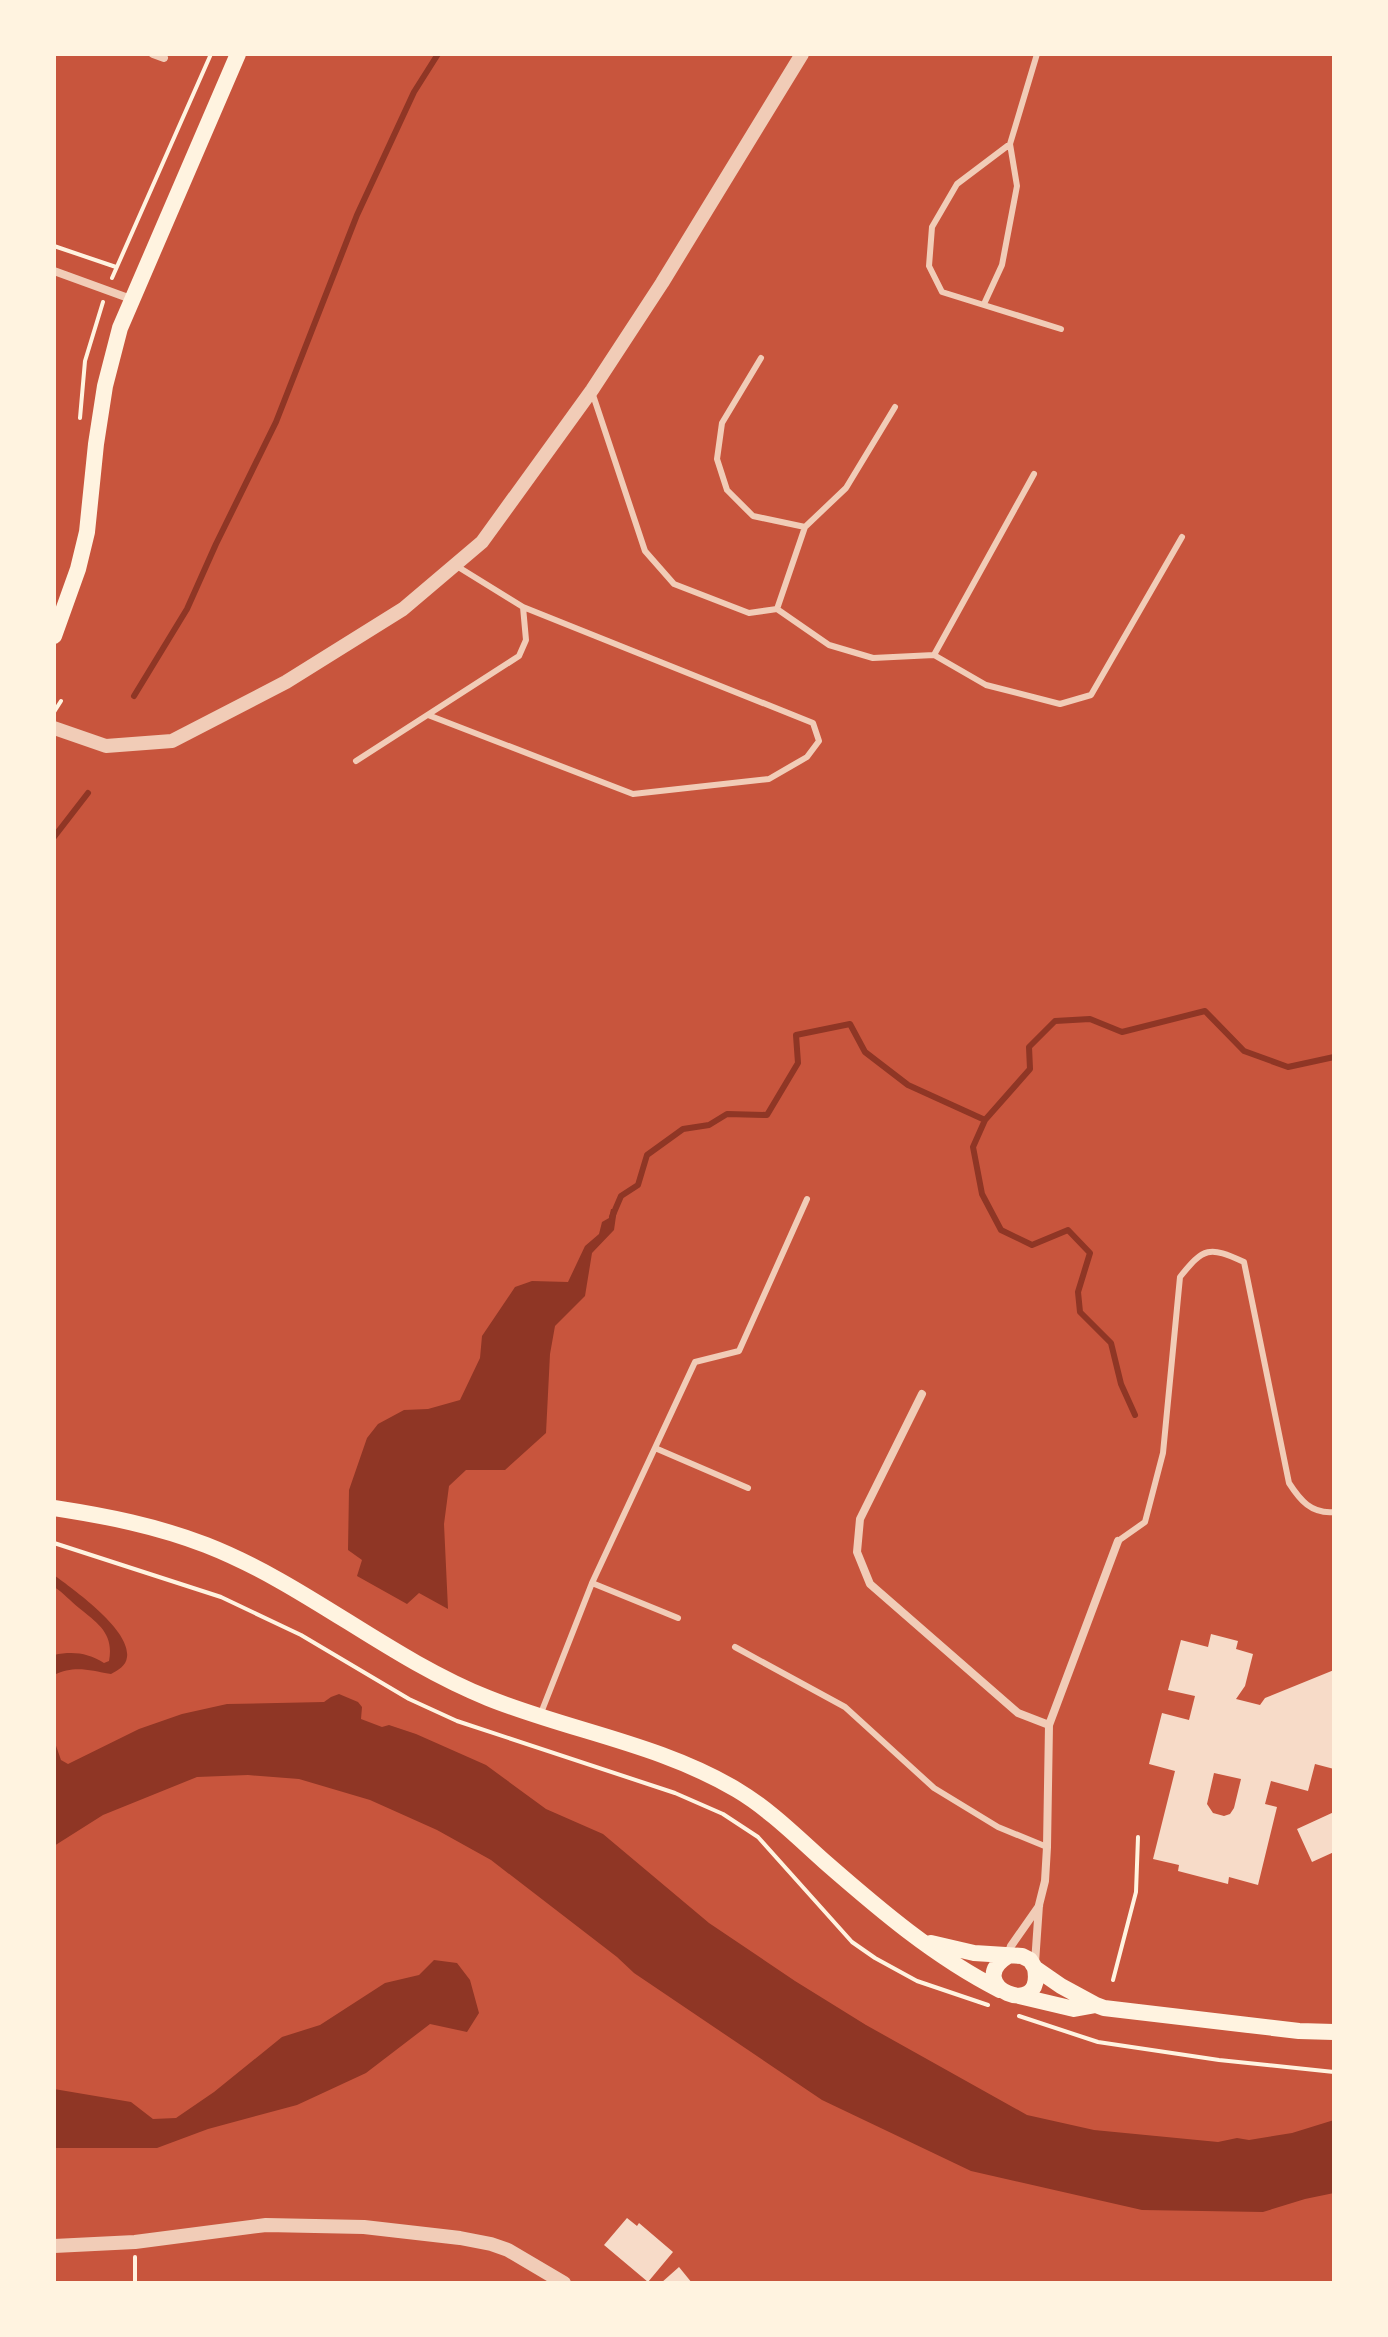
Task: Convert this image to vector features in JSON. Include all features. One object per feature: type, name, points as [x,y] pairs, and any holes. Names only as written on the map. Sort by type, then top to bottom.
[{"type":"main road","points":[[54,636],[78,569],[87,532],[96,444],[112,353],[131,299],[238,54]]},
{"type":"main road","points":[[54,1508],[108,1516],[207,1545],[282,1583],[446,1679],[487,1698],[650,1750],[737,1790],[921,1941],[1009,1996],[1074,2009],[1096,2005],[1299,2031],[1334,2032]]},
{"type":"main road","points":[[921,1941],[974,1953],[1022,1956],[1061,1986],[1096,2005]]},
{"type":"main road","points":[[1000,1990],[994,1974],[996,1966],[1008,1956]]},
{"type":"main road","points":[[1019,1996],[1033,1987],[1035,1968]]},
{"type":"street","points":[[153,54],[164,58]]},
{"type":"street","points":[[54,728],[106,746],[172,741],[286,682],[403,609],[482,542],[592,390],[662,283],[802,54]]},
{"type":"street","points":[[54,271],[131,299]]},
{"type":"street","points":[[922,1394],[860,1519],[857,1552],[870,1584],[1018,1713],[1049,1725]]},
{"type":"street","points":[[1035,1968],[1047,1847],[1049,1725],[1118,1541]]},
{"type":"street","points":[[1008,1956],[1011,1946],[1039,1905]]},
{"type":"street","points":[[54,2246],[135,2242],[266,2225],[364,2227],[491,2244],[508,2250],[564,2283]]},
{"type":"lane","points":[[984,304],[1002,265],[1017,186],[1010,144],[1037,54]]},
{"type":"lane","points":[[1010,144],[957,184],[932,227],[929,266],[942,292],[1061,329]]},
{"type":"lane","points":[[761,358],[722,423],[717,459],[727,490],[753,516],[805,527]]},
{"type":"lane","points":[[592,390],[645,551],[674,584],[749,613],[777,609],[829,645],[873,658],[934,655],[986,685],[1060,704],[1091,695],[1182,537]]},
{"type":"lane","points":[[777,609],[805,527],[846,488],[895,407]]},
{"type":"lane","points":[[934,655],[1034,474]]},
{"type":"lane","points":[[428,715],[633,794],[769,779],[807,757],[819,741],[813,723],[523,607],[455,565]]},
{"type":"lane","points":[[356,761],[519,656],[526,640],[523,607]]},
{"type":"lane","points":[[540,1716],[592,1583],[695,1362],[739,1351],[807,1199]]},
{"type":"lane","points":[[1118,1541],[1145,1522],[1163,1453],[1180,1277],[1197,1256],[1219,1251],[1244,1262],[1289,1483],[1303,1504],[1325,1513],[1334,1512]]},
{"type":"lane","points":[[655,1448],[748,1488]]},
{"type":"lane","points":[[592,1583],[678,1618]]},
{"type":"lane","points":[[735,1647],[845,1707],[934,1788],[998,1827],[1047,1847]]},
{"type":"path","points":[[114,273],[211,54]]},
{"type":"path","points":[[54,246],[116,267]]},
{"type":"path","points":[[80,425],[85,361],[101,308]]},
{"type":"path","points":[[54,712],[61,701]]},
{"type":"path","points":[[54,1543],[221,1597],[301,1635],[409,1699],[457,1721],[675,1793],[723,1814],[758,1837],[852,1942],[917,1981],[991,2007]]},
{"type":"path","points":[[1113,1980],[1136,1892],[1138,1837]]},
{"type":"path","points":[[1006,2012],[1098,2042],[1219,2060],[1334,2072]]},
{"type":"path","points":[[135,2242],[135,2283]]},
{"type":"shaded area","points":[[611,1209],[617,1209],[614,1230],[592,1253],[585,1296],[555,1326],[550,1354],[546,1433],[505,1470],[466,1470],[449,1486],[444,1524],[448,1609],[419,1593],[407,1604],[357,1576],[362,1560],[348,1550],[349,1490],[367,1438],[378,1424],[404,1410],[428,1409],[460,1400],[480,1358],[482,1336],[515,1287],[532,1281],[568,1282],[585,1246],[599,1234],[602,1222],[609,1218]]},
{"type":"shaded area","points":[[54,1575],[100,1612],[120,1635],[127,1657],[119,1669],[111,1674],[75,1669],[54,1675],[54,1655],[80,1654],[104,1663],[109,1661],[110,1652],[103,1630],[54,1587]]},
{"type":"shaded area","points":[[339,1694],[358,1702],[362,1707],[361,1719],[416,1734],[486,1765],[546,1809],[603,1834],[709,1923],[795,1981],[866,2025],[1027,2115],[1094,2130],[1218,2142],[1292,2133],[1334,2120],[1334,2193],[1263,2212],[1142,2210],[971,2171],[822,2100],[634,1973],[491,1860],[437,1830],[370,1800],[299,1779],[248,1775],[197,1777],[103,1815],[54,1846],[54,1740],[61,1760],[68,1764],[139,1729],[182,1714],[227,1704],[324,1702]]},
{"type":"shaded area","points":[[434,1960],[457,1963],[470,1980],[479,2013],[467,2032],[430,2024],[366,2073],[297,2105],[208,2129],[157,2148],[54,2148],[54,2089],[131,2102],[153,2119],[176,2118],[214,2092],[282,2037],[320,2025],[385,1983],[419,1975]]},
{"type":"building","points":[[1211,1634],[1238,1641],[1236,1649],[1253,1654],[1245,1686],[1236,1699],[1260,1705],[1265,1698],[1334,1670],[1334,1769],[1315,1764],[1308,1791],[1271,1781],[1265,1804],[1277,1807],[1258,1885],[1229,1877],[1228,1884],[1178,1871],[1179,1865],[1153,1859],[1175,1771],[1149,1764],[1162,1713],[1189,1720],[1195,1696],[1168,1690],[1181,1640],[1208,1647]],"holes":[[[1214,1773],[1241,1779],[1230,1814],[1213,1813],[1207,1804]]]},
{"type":"building","points":[[1334,1812],[1334,1852],[1312,1862],[1297,1829]]},
{"type":"building","points":[[627,2218],[637,2226],[639,2223],[673,2252],[648,2282],[604,2245]]},
{"type":"building","points":[[679,2267],[692,2283],[661,2283]]},
{"type":"waterway","points":[[134,696],[187,609],[276,422],[357,215],[414,92],[438,54]]},
{"type":"waterway","points":[[54,837],[88,793]]},
{"type":"waterway","points":[[612,1217],[621,1196],[638,1185],[647,1155],[683,1129],[709,1125],[727,1114],[767,1115],[798,1063],[796,1035],[850,1024],[865,1052],[908,1085],[985,1120],[1030,1069],[1029,1047],[1055,1021],[1090,1019],[1122,1032],[1205,1011],[1244,1051],[1288,1067],[1334,1057]]},
{"type":"waterway","points":[[985,1120],[973,1147],[982,1194],[1001,1230],[1032,1245],[1068,1230],[1090,1253],[1078,1292],[1080,1312],[1111,1343],[1121,1384],[1135,1415]]}]
